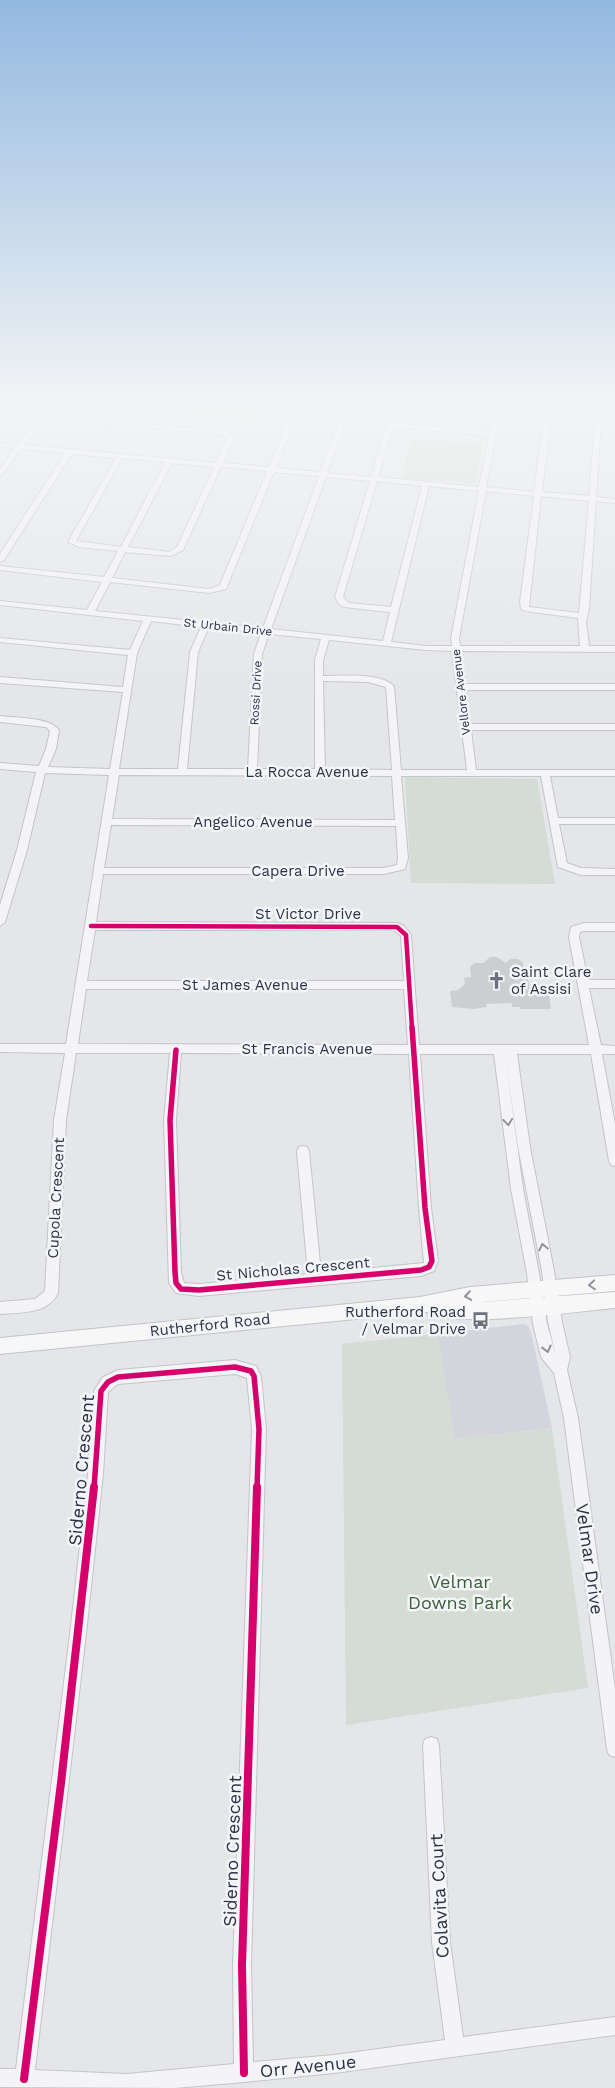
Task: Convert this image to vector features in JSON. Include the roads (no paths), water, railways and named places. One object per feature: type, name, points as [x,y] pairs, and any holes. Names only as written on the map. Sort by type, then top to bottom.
[{"type":"main road","name":"Rutherford Road","points":[[0,1346],[420,1305],[473,1312],[615,1283]]},
{"type":"main road","name":"Rutherford Road","points":[[544,1297],[615,1300]]},
{"type":"street","points":[[0,560],[37,502]]},
{"type":"street","points":[[93,502],[72,540],[74,544],[171,554],[178,552],[201,502]]},
{"type":"street","points":[[90,612],[148,502]]},
{"type":"street","points":[[0,568],[208,591],[223,587],[258,502]]},
{"type":"street","name":"Rossi Drive","points":[[252,772],[258,654],[313,502]]},
{"type":"street","points":[[367,502],[339,597],[347,605],[394,610]]},
{"type":"street","points":[[386,644],[421,502]]},
{"type":"street","name":"Vellore Avenue","points":[[472,773],[455,638],[480,502]]},
{"type":"street","points":[[536,502],[524,602],[525,609],[582,616]]},
{"type":"street","points":[[585,648],[582,616],[585,608],[592,502]]},
{"type":"street","name":"St Urbain Drive","points":[[0,603],[386,644],[456,649],[615,649]]},
{"type":"street","name":"Cupola Crescent","points":[[0,1308],[40,1304],[51,1293],[58,1140],[71,1048],[133,653],[148,618]]},
{"type":"street","points":[[182,772],[194,652],[206,624]]},
{"type":"street","points":[[320,772],[319,660],[326,638]]},
{"type":"street","points":[[0,640],[133,653]]},
{"type":"street","name":"Capera Drive","points":[[99,871],[392,871],[398,869],[403,864],[401,822],[389,684],[355,679],[319,679]]},
{"type":"street","points":[[0,680],[128,690]]},
{"type":"street","points":[[461,687],[615,687]]},
{"type":"street","points":[[0,719],[53,727],[55,730],[0,922]]},
{"type":"street","points":[[466,727],[615,727]]},
{"type":"street","name":"La Rocca Avenue","points":[[0,766],[42,771],[115,772],[615,773]]},
{"type":"street","points":[[545,773],[562,865],[569,870],[581,872],[615,872]]},
{"type":"street","points":[[554,821],[615,821]]},
{"type":"street","name":"Angelico Avenue","points":[[106,822],[401,822]]},
{"type":"street","name":"St Victor Drive","points":[[91,926],[399,927],[406,935],[414,1049]]},
{"type":"street","points":[[615,927],[584,927],[575,930],[574,937],[615,1161]]},
{"type":"street","points":[[584,984],[615,984]]},
{"type":"street","name":"St James Avenue","points":[[81,985],[410,985]]},
{"type":"street","name":"St Francis Avenue","points":[[0,1048],[615,1050]]},
{"type":"street","name":"St Nicholas Crescent","points":[[176,1050],[170,1120],[176,1283],[181,1289],[191,1291],[421,1270],[429,1267],[432,1261],[425,1208],[414,1049]]},
{"type":"street","name":"Velmar Drive","points":[[505,1050],[524,1147],[544,1297],[563,1357],[560,1370],[571,1418],[615,1749]]},
{"type":"street","points":[[303,1151],[315,1280]]},
{"type":"street","name":"Siderno Crescent","points":[[24,2079],[89,1534],[101,1392],[104,1384],[118,1377],[235,1367],[250,1371],[254,1376],[259,1429],[242,1965],[244,2073]]},
{"type":"street","name":"Colavita Court","points":[[431,1745],[441,1942],[455,2047]]},
{"type":"street","name":"Orr Avenue","points":[[0,2078],[127,2083],[334,2064],[615,2026]]},
{"type":"place","name":"Saint Clare of Assisi","points":[[497,981]]},
{"type":"place","name":"Rutherford Road / Velmar Drive","points":[[480,1321]]},
{"type":"park label","name":"Velmar Downs Park","points":[[460,1591]]}]
